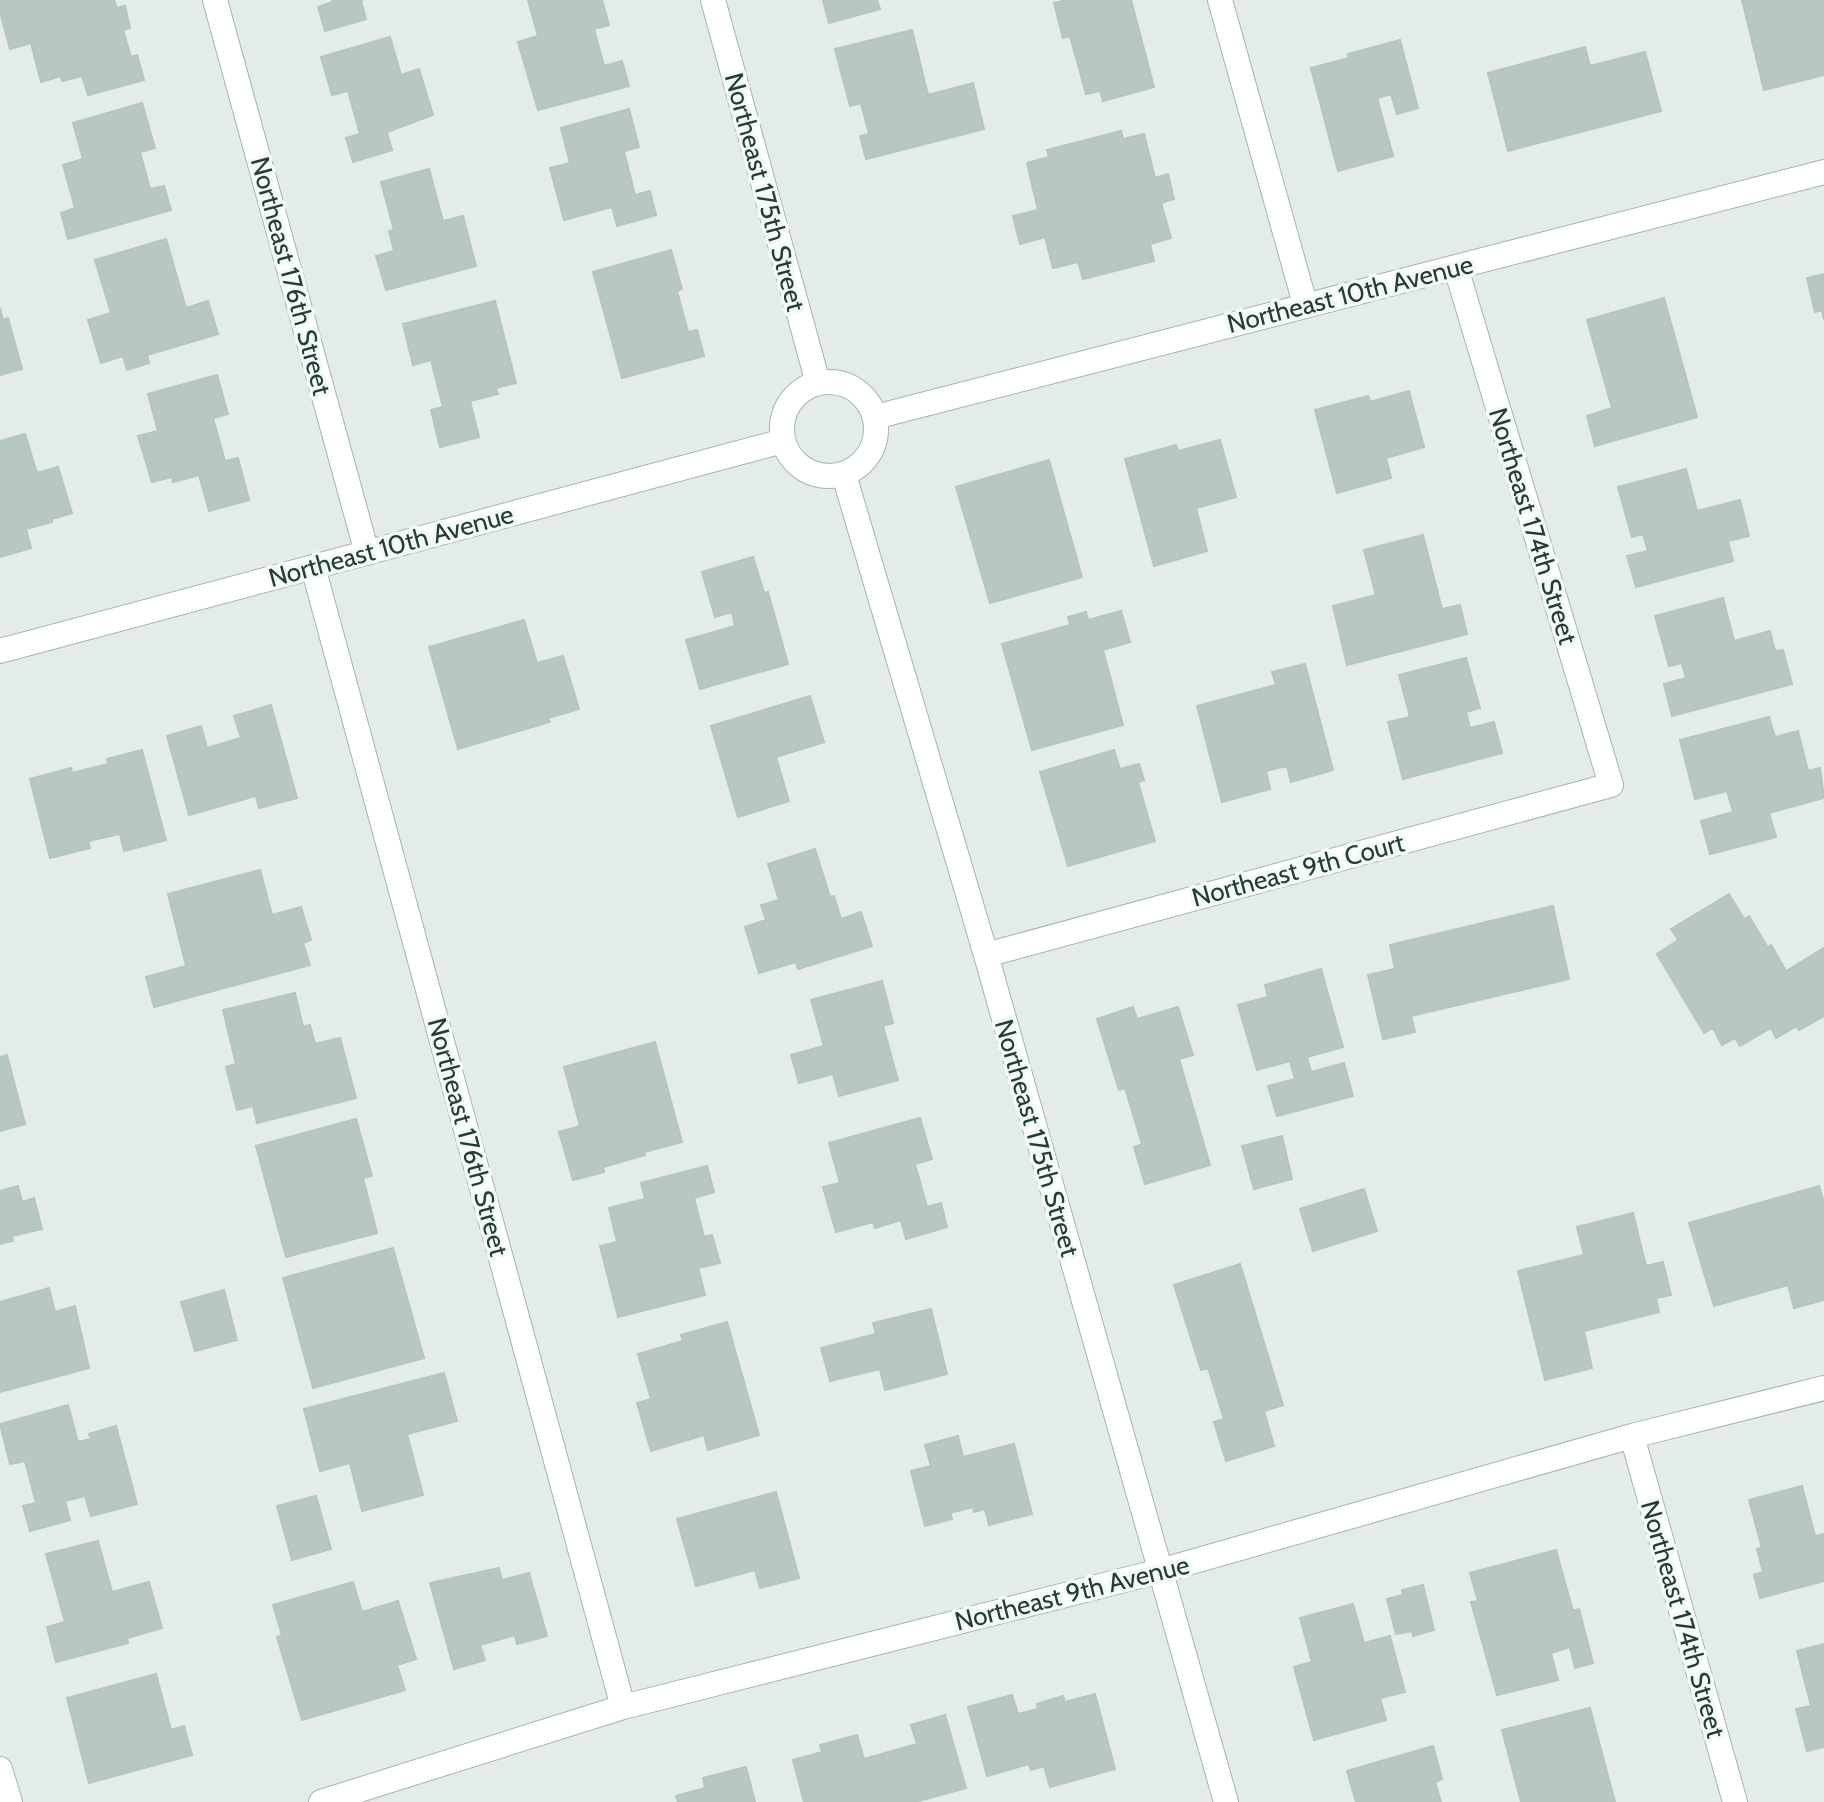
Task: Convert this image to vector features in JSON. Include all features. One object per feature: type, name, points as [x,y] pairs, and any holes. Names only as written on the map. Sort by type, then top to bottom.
[{"type":"street","name":"Northeast 176th Street","points":[[215,0],[367,553]]},
{"type":"street","name":"Northeast 175th Street","points":[[713,0],[818,383]]},
{"type":"street","points":[[1220,0],[1305,304]]},
{"type":"street","name":"Northeast 10th Avenue","points":[[875,417],[1824,172]]},
{"type":"street","name":"Northeast 174th Street","points":[[1456,268],[1611,785]]},
{"type":"street","points":[[818,383],[842,383],[857,390],[869,403],[875,417],[877,432],[874,447],[866,460],[844,475],[826,477],[798,466],[788,454],[783,441],[782,424],[786,408],[796,394],[818,383]]},
{"type":"street","name":"Northeast 10th Avenue","points":[[0,651],[783,441]]},
{"type":"street","name":"Northeast 175th Street","points":[[844,475],[986,955],[1226,1802]]},
{"type":"street","name":"Northeast 176th Street","points":[[313,567],[623,1707]]},
{"type":"street","name":"Northeast 9th Court","points":[[986,955],[1611,785]]},
{"type":"street","name":"Northeast 9th Avenue","points":[[321,1802],[623,1707],[1160,1571],[1632,1436],[1824,1388]]},
{"type":"street","name":"Northeast 174th Street","points":[[1632,1436],[1735,1802]]},
{"type":"street","points":[[0,1769],[10,1802]]},
{"type":"building","points":[[114,0],[117,8],[125,6],[130,28],[123,30],[131,57],[137,55],[144,80],[88,95],[82,76],[62,81],[61,76],[41,82],[31,43],[10,49],[0,12],[0,1]]},
{"type":"building","points":[[332,0],[363,0],[366,19],[325,31],[318,7]]},
{"type":"building","points":[[528,0],[602,0],[609,25],[594,29],[604,66],[622,61],[629,86],[538,110],[518,42],[538,36]]},
{"type":"building","points":[[823,0],[877,0],[880,9],[829,23]]},
{"type":"building","points":[[1067,0],[1131,0],[1154,87],[1103,101],[1100,91],[1086,94],[1070,36],[1063,38],[1054,3]]},
{"type":"building","points":[[1742,0],[1824,0],[1824,75],[1764,90]]},
{"type":"building","points":[[912,30],[928,95],[973,83],[984,129],[866,159],[860,136],[869,134],[861,103],[850,106],[835,49]]},
{"type":"building","points":[[390,37],[401,75],[419,69],[433,115],[387,132],[392,150],[353,162],[346,138],[360,134],[348,91],[332,95],[321,57]]},
{"type":"building","points":[[1400,40],[1418,108],[1397,114],[1391,94],[1377,98],[1393,156],[1338,171],[1311,68]]},
{"type":"building","points":[[1585,47],[1590,66],[1645,52],[1661,111],[1508,151],[1488,73]]},
{"type":"building","points":[[142,103],[155,148],[140,152],[150,189],[164,186],[171,210],[68,239],[61,213],[75,208],[63,165],[83,159],[73,123]]},
{"type":"building","points":[[629,109],[639,147],[624,151],[635,195],[650,191],[656,215],[617,226],[612,207],[564,220],[550,168],[570,163],[561,128]]},
{"type":"building","points":[[1121,131],[1123,139],[1144,134],[1155,178],[1168,174],[1174,199],[1161,203],[1171,238],[1150,244],[1154,261],[1083,279],[1078,262],[1053,268],[1045,237],[1020,244],[1013,216],[1038,210],[1027,163],[1049,157],[1047,150]]},
{"type":"building","points":[[429,169],[443,221],[463,216],[476,266],[386,290],[376,256],[394,251],[389,231],[394,230],[381,182]]},
{"type":"building","points":[[166,239],[186,308],[208,301],[218,334],[147,355],[149,363],[127,370],[123,356],[101,363],[88,320],[111,313],[95,260]]},
{"type":"building","points":[[671,250],[682,289],[677,291],[688,332],[697,330],[704,356],[622,378],[593,272]]},
{"type":"building","points":[[1824,274],[1824,320],[1822,310],[1815,312],[1807,278]]},
{"type":"building","points":[[1664,298],[1697,417],[1595,446],[1587,416],[1612,408],[1587,320]]},
{"type":"building","points":[[495,301],[516,383],[496,388],[498,394],[470,401],[479,437],[440,447],[431,410],[443,407],[431,360],[413,365],[403,324]]},
{"type":"building","points":[[0,308],[3,320],[8,318],[22,369],[0,375]]},
{"type":"building","points":[[217,375],[228,414],[213,418],[225,461],[238,458],[249,500],[209,511],[199,475],[173,482],[172,477],[152,482],[138,436],[158,431],[148,394]]},
{"type":"building","points":[[1409,391],[1424,447],[1386,458],[1391,478],[1337,493],[1315,410],[1368,396],[1370,402]]},
{"type":"building","points":[[25,434],[37,473],[58,467],[72,513],[26,529],[31,548],[0,557],[0,441]]},
{"type":"building","points":[[1220,440],[1236,497],[1196,508],[1207,551],[1154,566],[1125,459],[1176,445],[1178,451]]},
{"type":"building","points":[[1049,460],[1082,577],[990,603],[956,487]]},
{"type":"building","points":[[1686,469],[1697,511],[1740,500],[1749,536],[1728,541],[1733,561],[1636,587],[1627,556],[1648,551],[1643,534],[1632,537],[1618,487]]},
{"type":"building","points":[[1423,535],[1442,609],[1460,605],[1467,634],[1347,665],[1333,606],[1376,595],[1364,550]]},
{"type":"building","points":[[753,557],[764,593],[768,592],[788,664],[700,689],[686,640],[735,626],[732,612],[715,617],[702,572]]},
{"type":"building","points":[[1723,598],[1734,641],[1770,631],[1775,651],[1783,650],[1792,684],[1672,716],[1664,684],[1686,678],[1682,663],[1669,666],[1655,616]]},
{"type":"building","points":[[1121,611],[1130,642],[1103,650],[1123,725],[1032,750],[1002,644],[1070,625],[1068,617],[1086,612],[1088,620]]},
{"type":"building","points":[[524,620],[537,663],[563,656],[579,709],[548,718],[550,722],[458,749],[429,647]]},
{"type":"building","points":[[1466,658],[1480,708],[1466,712],[1470,728],[1494,722],[1502,753],[1403,779],[1388,722],[1410,717],[1399,675]]},
{"type":"building","points":[[1305,664],[1333,770],[1291,782],[1287,766],[1266,771],[1270,789],[1222,802],[1197,706],[1276,685],[1272,672]]},
{"type":"building","points":[[810,696],[824,742],[776,757],[789,801],[738,817],[711,726]]},
{"type":"building","points":[[271,705],[297,798],[259,808],[256,796],[189,815],[167,736],[201,726],[207,748],[241,738],[234,716]]},
{"type":"building","points":[[1769,717],[1775,737],[1798,731],[1808,771],[1820,768],[1824,798],[1769,813],[1776,837],[1710,854],[1701,821],[1733,812],[1727,791],[1695,799],[1680,740]]},
{"type":"building","points":[[142,750],[166,840],[124,851],[120,834],[88,841],[90,848],[50,858],[30,779],[71,768],[72,773],[108,764],[107,759]]},
{"type":"building","points":[[1114,750],[1120,769],[1139,764],[1144,780],[1138,782],[1155,841],[1068,866],[1040,772]]},
{"type":"building","points":[[815,849],[830,897],[834,896],[841,919],[861,912],[872,946],[798,969],[796,962],[759,973],[745,927],[766,920],[761,905],[779,900],[768,864]]},
{"type":"building","points":[[260,870],[272,915],[301,907],[311,940],[303,943],[310,965],[154,1007],[146,977],[186,966],[168,894]]},
{"type":"building","points":[[1729,894],[1744,919],[1749,916],[1768,948],[1771,945],[1786,971],[1824,948],[1824,1016],[1776,1038],[1771,1028],[1740,1046],[1735,1038],[1722,1045],[1713,1028],[1704,1033],[1657,954],[1678,940],[1671,929]]},
{"type":"building","points":[[1553,906],[1569,979],[1411,1016],[1415,1032],[1383,1039],[1368,975],[1395,969],[1390,945]]},
{"type":"building","points":[[1321,969],[1343,1047],[1307,1057],[1311,1072],[1344,1063],[1353,1096],[1277,1116],[1268,1086],[1295,1079],[1290,1061],[1257,1070],[1238,1005],[1268,997],[1265,985]]},
{"type":"building","points":[[882,981],[893,1023],[883,1026],[898,1080],[839,1096],[833,1074],[799,1083],[791,1055],[824,1046],[811,1000]]},
{"type":"building","points":[[295,993],[303,1027],[310,1025],[315,1044],[340,1038],[356,1098],[257,1123],[253,1106],[237,1110],[226,1067],[236,1064],[223,1010]]},
{"type":"building","points":[[1133,1007],[1137,1019],[1178,1007],[1193,1055],[1179,1059],[1210,1165],[1145,1184],[1134,1147],[1142,1144],[1125,1088],[1119,1090],[1097,1019]]},
{"type":"building","points":[[655,1042],[682,1142],[644,1152],[645,1155],[603,1167],[604,1172],[573,1180],[559,1132],[580,1126],[564,1067]]},
{"type":"building","points":[[7,1055],[25,1124],[0,1131],[0,1057]]},
{"type":"building","points":[[920,1118],[932,1159],[915,1164],[927,1207],[941,1203],[947,1227],[906,1239],[901,1220],[875,1228],[873,1222],[836,1232],[823,1187],[840,1183],[829,1143]]},
{"type":"building","points":[[356,1119],[372,1176],[363,1178],[377,1233],[286,1257],[256,1146]]},
{"type":"building","points":[[1282,1136],[1292,1179],[1254,1189],[1242,1146]]},
{"type":"building","points":[[707,1166],[714,1192],[694,1198],[704,1237],[712,1235],[720,1263],[698,1268],[705,1295],[618,1317],[600,1246],[617,1242],[609,1208],[645,1199],[641,1183]]},
{"type":"building","points":[[18,1186],[22,1202],[34,1198],[42,1229],[12,1236],[13,1241],[0,1244],[0,1191]]},
{"type":"building","points":[[1819,1186],[1824,1203],[1824,1300],[1794,1308],[1788,1285],[1714,1306],[1689,1223]]},
{"type":"building","points":[[1364,1189],[1377,1231],[1313,1251],[1300,1209]]},
{"type":"building","points":[[1633,1213],[1646,1266],[1663,1262],[1671,1295],[1656,1298],[1659,1312],[1584,1331],[1592,1368],[1545,1380],[1518,1271],[1584,1255],[1577,1227]]},
{"type":"building","points":[[393,1248],[424,1358],[313,1388],[283,1278]]},
{"type":"building","points":[[1240,1264],[1283,1405],[1264,1411],[1274,1446],[1226,1461],[1214,1422],[1224,1419],[1208,1368],[1201,1370],[1174,1285]]},
{"type":"building","points":[[49,1288],[55,1312],[75,1306],[89,1368],[0,1392],[0,1302]]},
{"type":"building","points":[[224,1290],[237,1340],[195,1351],[181,1302]]},
{"type":"building","points":[[931,1309],[947,1374],[885,1390],[880,1369],[830,1381],[821,1348],[876,1334],[873,1323]]},
{"type":"building","points":[[727,1322],[759,1435],[708,1450],[704,1435],[651,1451],[637,1403],[651,1399],[638,1354],[683,1341],[681,1335]]},
{"type":"building","points":[[444,1373],[457,1421],[407,1434],[423,1495],[362,1511],[350,1463],[320,1471],[304,1409]]},
{"type":"building","points":[[68,1405],[78,1442],[91,1439],[89,1434],[116,1426],[137,1504],[91,1516],[85,1496],[65,1501],[70,1520],[30,1531],[23,1506],[36,1503],[25,1461],[10,1464],[0,1424]]},
{"type":"building","points":[[958,1436],[963,1457],[1014,1444],[1032,1514],[989,1525],[985,1509],[974,1512],[973,1507],[950,1513],[952,1519],[925,1526],[911,1471],[931,1466],[925,1445]]},
{"type":"building","points":[[1802,1486],[1815,1536],[1824,1534],[1824,1581],[1760,1598],[1754,1575],[1763,1572],[1757,1549],[1762,1548],[1749,1500]]},
{"type":"building","points":[[776,1492],[799,1578],[760,1588],[755,1570],[696,1586],[677,1519]]},
{"type":"building","points":[[316,1496],[331,1549],[292,1560],[277,1506]]},
{"type":"building","points":[[98,1541],[112,1592],[149,1582],[162,1628],[127,1638],[128,1643],[56,1662],[47,1627],[65,1622],[46,1554]]},
{"type":"building","points":[[1556,1550],[1573,1611],[1579,1609],[1593,1663],[1575,1668],[1570,1647],[1551,1653],[1558,1680],[1497,1695],[1471,1602],[1478,1601],[1470,1573]]},
{"type":"building","points":[[499,1568],[502,1580],[529,1573],[547,1636],[517,1644],[515,1635],[480,1645],[485,1660],[454,1669],[430,1583]]},
{"type":"building","points":[[353,1582],[362,1612],[398,1601],[416,1659],[397,1665],[405,1690],[302,1720],[277,1637],[282,1635],[273,1605]]},
{"type":"building","points":[[1423,1585],[1434,1630],[1413,1636],[1412,1631],[1396,1634],[1387,1599],[1403,1595],[1402,1590]]},
{"type":"building","points":[[1353,1604],[1364,1643],[1390,1636],[1405,1692],[1380,1698],[1386,1720],[1314,1740],[1294,1667],[1312,1662],[1300,1618]]},
{"type":"building","points":[[1824,1644],[1824,1747],[1807,1751],[1796,1709],[1811,1706],[1797,1651]]},
{"type":"building","points":[[156,1674],[171,1730],[184,1726],[192,1755],[89,1783],[67,1698]]},
{"type":"building","points":[[1095,1694],[1115,1769],[1050,1787],[1044,1766],[1031,1770],[1029,1764],[987,1776],[968,1707],[1012,1695],[1018,1714],[1038,1709],[1037,1704],[1063,1696],[1065,1702]]},
{"type":"building","points":[[1590,1708],[1615,1802],[1521,1802],[1502,1730]]},
{"type":"building","points":[[945,1715],[966,1788],[915,1802],[804,1802],[793,1760],[822,1752],[820,1745],[857,1735],[864,1759],[917,1744],[911,1725]]},
{"type":"building","points":[[1433,1746],[1442,1779],[1435,1782],[1441,1802],[1356,1802],[1347,1771]]},
{"type":"building","points":[[746,1767],[755,1802],[678,1802],[676,1796],[705,1788],[703,1778]]}]
